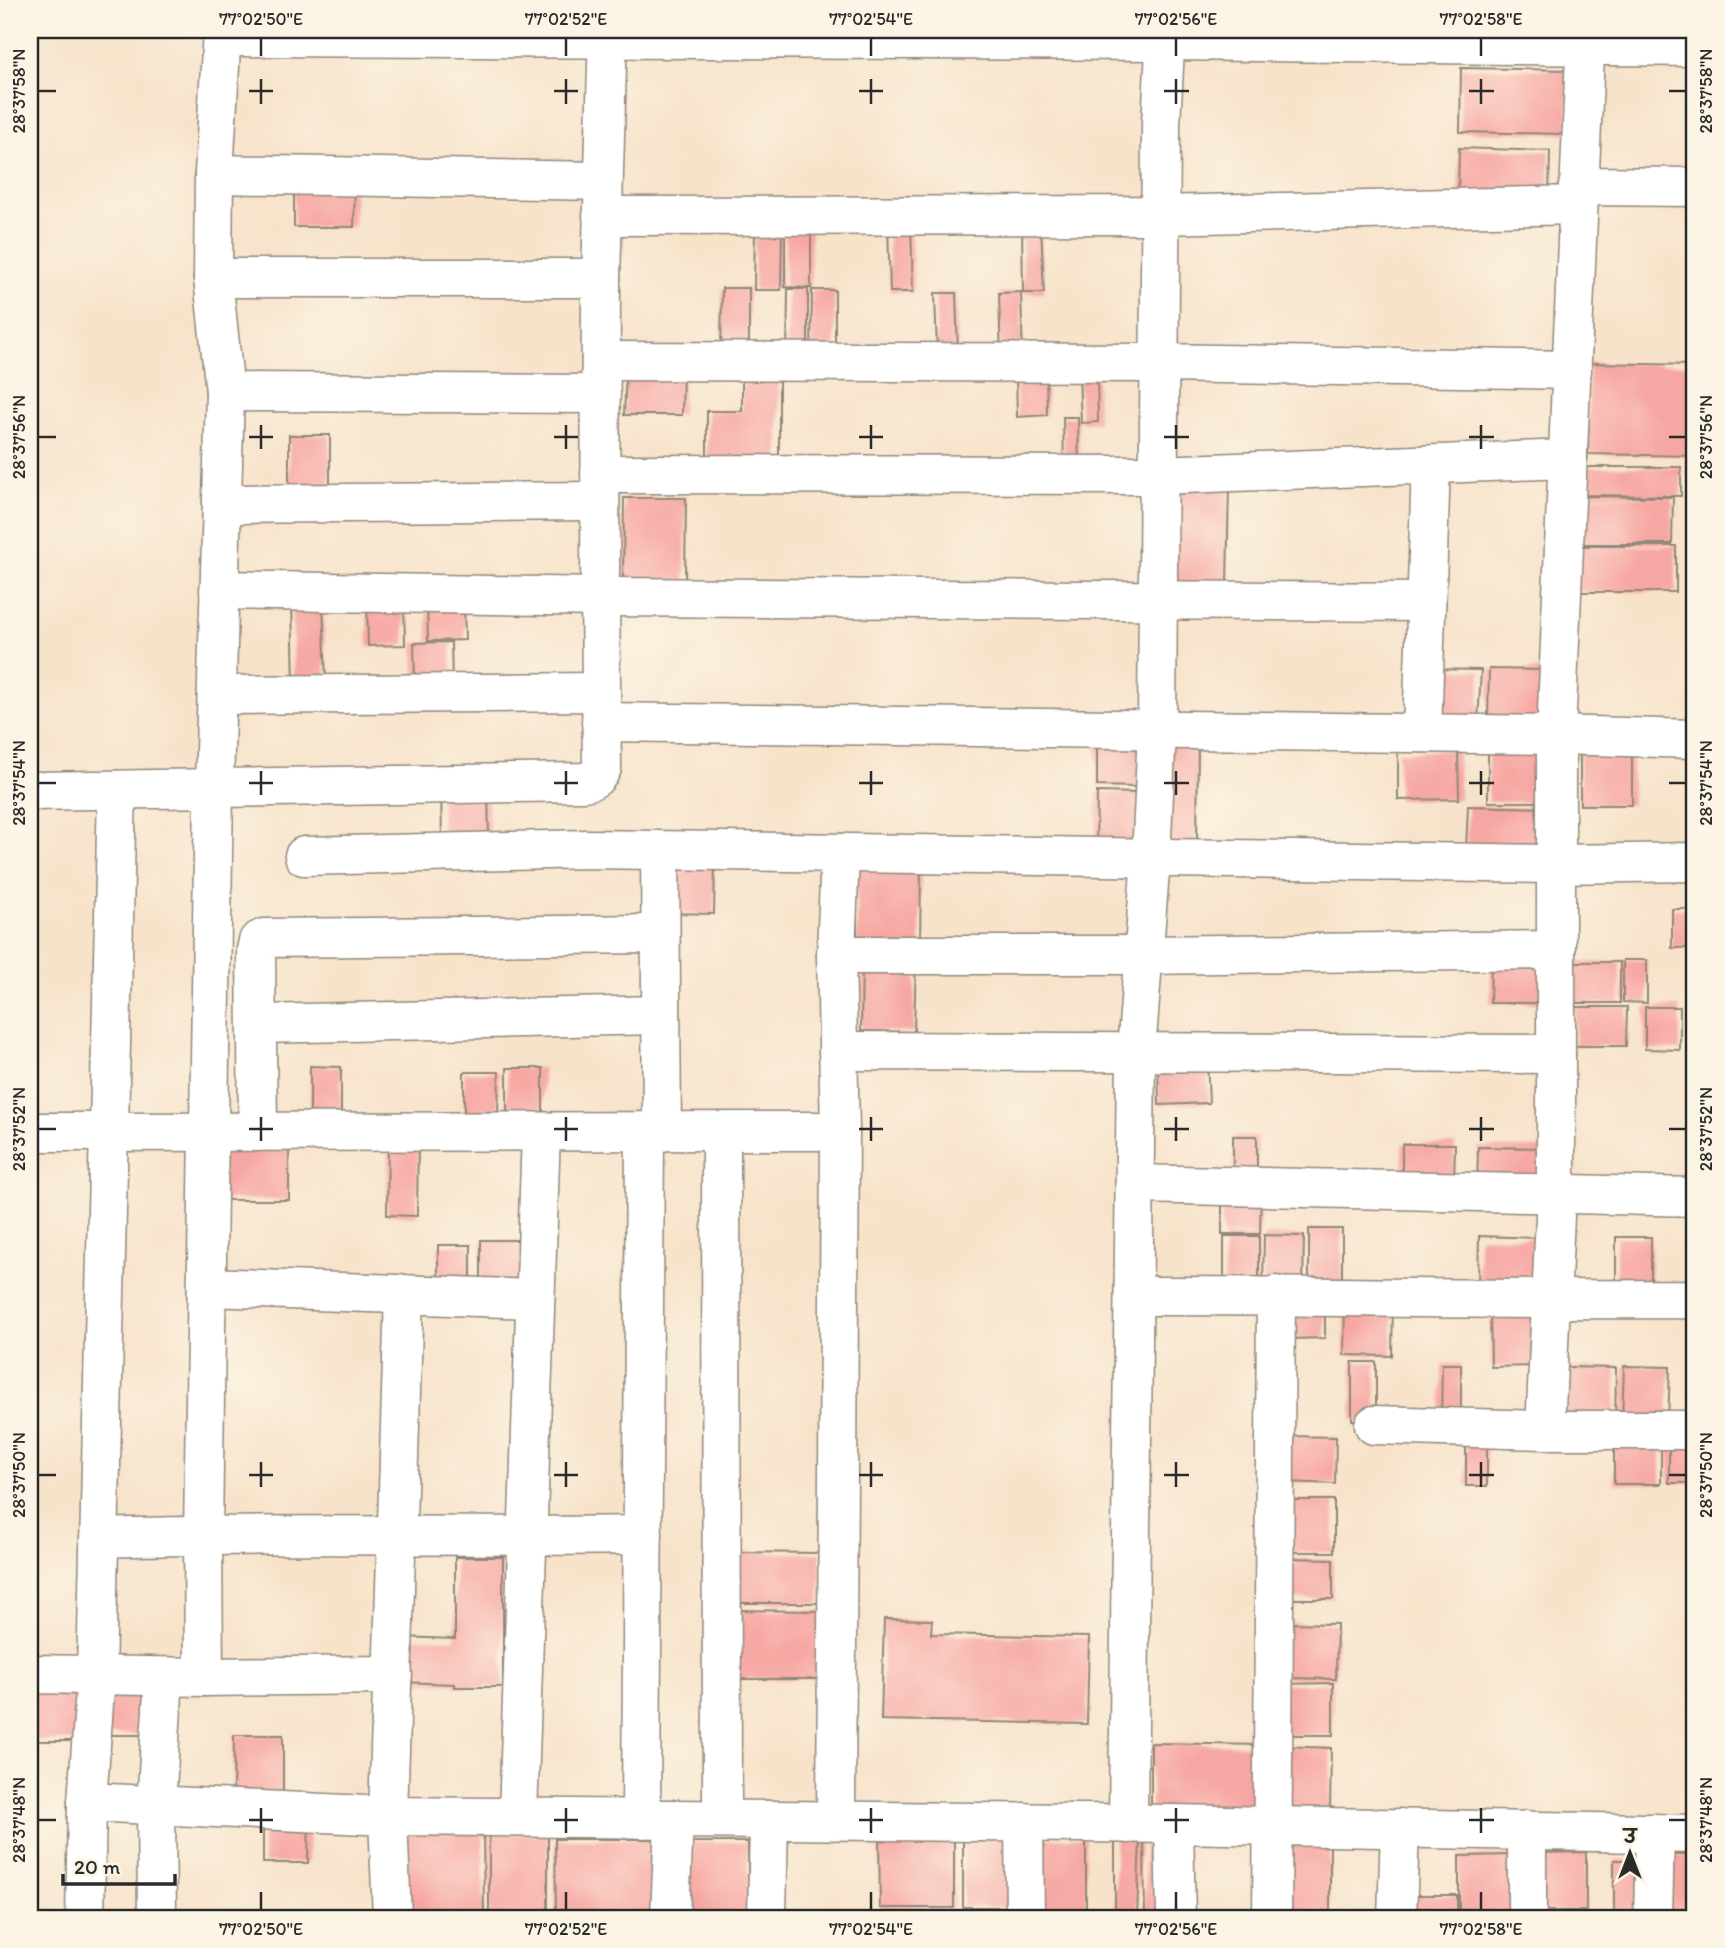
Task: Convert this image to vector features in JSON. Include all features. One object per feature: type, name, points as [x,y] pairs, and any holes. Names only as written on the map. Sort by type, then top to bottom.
[{"type":"street","points":[[204,1677],[203,1535],[214,788],[225,393],[212,278],[214,174],[222,33],[1586,37],[1695,47]]},
{"type":"street","points":[[30,791],[591,781],[598,776],[602,768],[601,278],[608,35]]},
{"type":"street","points":[[1128,1824],[1136,1052],[1151,858],[1157,730],[1161,124],[1166,36]]},
{"type":"street","points":[[1545,1430],[1556,1195],[1556,735],[1586,37]]},
{"type":"street","points":[[214,174],[602,199],[1160,215],[1578,196],[1695,187]]},
{"type":"street","points":[[212,278],[601,278]]},
{"type":"street","points":[[225,393],[601,377],[1158,363],[1572,370]]},
{"type":"street","points":[[222,504],[600,488],[1158,475],[1568,459]]},
{"type":"street","points":[[1422,733],[1431,465]]},
{"type":"street","points":[[219,590],[600,597],[1426,602]]},
{"type":"street","points":[[217,695],[601,707],[1157,730],[1695,739]]},
{"type":"street","points":[[85,1918],[87,1802],[96,1675],[117,790]]},
{"type":"street","points":[[304,856],[573,850],[1556,864],[1695,862]]},
{"type":"street","points":[[660,851],[661,1015],[653,1132],[643,1535],[658,1819],[670,1918]]},
{"type":"street","points":[[836,1821],[840,1131],[836,955],[840,853]]},
{"type":"street","points":[[258,1132],[259,1024],[256,950],[258,942],[264,938],[660,934]]},
{"type":"street","points":[[836,955],[1143,955],[1556,950]]},
{"type":"street","points":[[259,1024],[661,1015]]},
{"type":"street","points":[[838,1051],[1556,1054]]},
{"type":"street","points":[[30,1132],[840,1131]]},
{"type":"street","points":[[518,1817],[541,1132]]},
{"type":"street","points":[[720,1132],[722,1819]]},
{"type":"street","points":[[1135,1184],[1695,1197]]},
{"type":"street","points":[[207,1287],[536,1299]]},
{"type":"street","points":[[392,1918],[388,1815],[404,1294]]},
{"type":"street","points":[[1135,1296],[1276,1295],[1549,1301],[1695,1299]]},
{"type":"street","points":[[1272,1918],[1276,1295]]},
{"type":"street","points":[[1374,1424],[1545,1430],[1695,1430]]},
{"type":"street","points":[[99,1538],[203,1535],[643,1535]]},
{"type":"street","points":[[30,1674],[164,1677],[393,1675]]},
{"type":"street","points":[[157,1918],[156,1805],[164,1677]]},
{"type":"street","points":[[87,1802],[388,1815],[1272,1825],[1695,1834]]},
{"type":"street","points":[[767,1918],[769,1820]]},
{"type":"street","points":[[1024,1822],[1025,1918]]},
{"type":"street","points":[[1174,1824],[1175,1918]]},
{"type":"street","points":[[1396,1918],[1401,1828]]},
{"type":"street","points":[[1527,1830],[1527,1918]]},
{"type":"street","points":[[1653,1918],[1655,1833]]},
{"type":"building","points":[[1461,68],[1569,70],[1567,134],[1460,132]]},
{"type":"building","points":[[1459,148],[1550,151],[1549,199],[1458,196]]},
{"type":"building","points":[[294,183],[355,183],[354,227],[294,227]]},
{"type":"building","points":[[911,224],[913,292],[890,292],[888,225]]},
{"type":"building","points":[[1041,224],[1044,293],[1023,293],[1022,225]]},
{"type":"building","points":[[785,227],[811,227],[811,288],[785,287]]},
{"type":"building","points":[[755,228],[782,228],[781,290],[754,290]]},
{"type":"building","points":[[722,288],[749,288],[749,356],[721,356]]},
{"type":"building","points":[[788,289],[808,289],[808,359],[787,359]]},
{"type":"building","points":[[812,290],[835,290],[835,358],[811,357]]},
{"type":"building","points":[[1021,292],[1023,360],[1001,360],[999,293]]},
{"type":"building","points":[[935,293],[956,293],[958,353],[937,353]]},
{"type":"building","points":[[1589,363],[1695,365],[1695,456],[1588,454]]},
{"type":"building","points":[[626,372],[683,373],[682,415],[624,415]]},
{"type":"building","points":[[1046,373],[1047,415],[1017,417],[1016,374]]},
{"type":"building","points":[[1079,374],[1097,374],[1098,422],[1081,423]]},
{"type":"building","points":[[742,376],[779,376],[779,462],[707,462],[707,411],[742,411]]},
{"type":"building","points":[[1063,417],[1078,417],[1079,467],[1064,467]]},
{"type":"building","points":[[289,435],[330,435],[330,495],[289,495]]},
{"type":"building","points":[[1568,467],[1681,467],[1681,496],[1568,495]]},
{"type":"building","points":[[1171,485],[1229,486],[1227,584],[1170,583]]},
{"type":"building","points":[[1573,496],[1673,497],[1672,544],[1573,544]]},
{"type":"building","points":[[624,498],[686,498],[685,580],[623,580]]},
{"type":"building","points":[[1572,546],[1676,546],[1676,592],[1572,592]]},
{"type":"building","points":[[404,600],[405,645],[368,646],[367,601]]},
{"type":"building","points":[[464,600],[465,640],[428,641],[427,601]]},
{"type":"building","points":[[292,602],[323,602],[326,681],[294,683]]},
{"type":"building","points":[[451,642],[452,681],[415,683],[414,643]]},
{"type":"building","points":[[1695,645],[1695,675],[1692,675]]},
{"type":"building","points":[[1431,669],[1481,670],[1478,723],[1429,721]]},
{"type":"building","points":[[1489,669],[1542,670],[1541,722],[1488,721]]},
{"type":"building","points":[[1097,735],[1139,736],[1138,787],[1097,786]]},
{"type":"building","points":[[1163,741],[1198,742],[1197,843],[1161,843]]},
{"type":"building","points":[[1488,745],[1544,745],[1544,802],[1488,802]]},
{"type":"building","points":[[1580,746],[1632,746],[1632,805],[1580,805]]},
{"type":"building","points":[[1458,750],[1459,799],[1398,800],[1398,752]]},
{"type":"building","points":[[488,786],[489,840],[442,841],[441,788]]},
{"type":"building","points":[[1097,792],[1139,793],[1138,846],[1096,846]]},
{"type":"building","points":[[1468,806],[1549,808],[1548,852],[1466,850]]},
{"type":"building","points":[[671,861],[715,862],[714,914],[669,913]]},
{"type":"building","points":[[857,869],[921,869],[920,948],[857,948]]},
{"type":"building","points":[[1672,909],[1689,909],[1689,948],[1672,948]]},
{"type":"building","points":[[862,958],[916,958],[914,1032],[861,1031]]},
{"type":"building","points":[[1491,960],[1546,960],[1546,1003],[1490,1003]]},
{"type":"building","points":[[1623,960],[1647,960],[1647,1003],[1623,1002]]},
{"type":"building","points":[[1572,962],[1620,962],[1620,1003],[1571,1003]]},
{"type":"building","points":[[1575,1007],[1627,1007],[1626,1046],[1575,1046]]},
{"type":"building","points":[[1645,1007],[1680,1007],[1680,1050],[1645,1049]]},
{"type":"building","points":[[1207,1060],[1209,1103],[1159,1105],[1158,1061]]},
{"type":"building","points":[[310,1066],[341,1067],[341,1113],[310,1112]]},
{"type":"building","points":[[507,1068],[543,1068],[543,1119],[507,1119]]},
{"type":"building","points":[[464,1072],[499,1072],[498,1117],[464,1117]]},
{"type":"building","points":[[1233,1136],[1257,1136],[1257,1186],[1233,1186]]},
{"type":"building","points":[[388,1143],[418,1143],[417,1216],[387,1215]]},
{"type":"building","points":[[212,1144],[289,1145],[289,1200],[211,1200]]},
{"type":"building","points":[[1402,1144],[1455,1144],[1454,1186],[1402,1185]]},
{"type":"building","points":[[1478,1147],[1542,1148],[1542,1191],[1477,1190]]},
{"type":"building","points":[[1222,1191],[1261,1192],[1260,1234],[1222,1234]]},
{"type":"building","points":[[1309,1229],[1342,1229],[1342,1284],[1309,1284]]},
{"type":"building","points":[[1264,1235],[1304,1236],[1303,1289],[1263,1289]]},
{"type":"building","points":[[1224,1236],[1259,1236],[1259,1288],[1224,1287]]},
{"type":"building","points":[[1479,1236],[1541,1238],[1539,1286],[1478,1285]]},
{"type":"building","points":[[1616,1237],[1651,1237],[1651,1294],[1616,1294]]},
{"type":"building","points":[[481,1240],[522,1240],[522,1283],[481,1283]]},
{"type":"building","points":[[438,1245],[471,1245],[471,1283],[438,1283]]},
{"type":"building","points":[[1345,1300],[1393,1301],[1392,1356],[1344,1355]]},
{"type":"building","points":[[1291,1301],[1325,1301],[1325,1338],[1291,1339]]},
{"type":"building","points":[[1490,1308],[1536,1308],[1537,1366],[1491,1367]]},
{"type":"building","points":[[1352,1362],[1376,1362],[1376,1420],[1352,1420]]},
{"type":"building","points":[[1442,1364],[1461,1364],[1461,1419],[1441,1419]]},
{"type":"building","points":[[1624,1366],[1670,1367],[1668,1423],[1622,1421]]},
{"type":"building","points":[[1565,1367],[1616,1368],[1615,1423],[1564,1421]]},
{"type":"building","points":[[1466,1435],[1487,1435],[1487,1486],[1466,1486]]},
{"type":"building","points":[[1288,1436],[1336,1437],[1335,1484],[1286,1482]]},
{"type":"building","points":[[1661,1437],[1661,1484],[1614,1484],[1614,1438]]},
{"type":"building","points":[[1669,1438],[1695,1438],[1695,1483],[1669,1483]]},
{"type":"building","points":[[1285,1500],[1334,1500],[1334,1552],[1285,1552]]},
{"type":"building","points":[[726,1552],[821,1553],[820,1603],[726,1603]]},
{"type":"building","points":[[455,1557],[503,1557],[503,1687],[455,1687],[455,1684],[398,1682],[399,1637],[455,1639]]},
{"type":"building","points":[[1286,1558],[1333,1559],[1333,1599],[1286,1599]]},
{"type":"building","points":[[728,1610],[825,1611],[824,1679],[727,1679]]},
{"type":"building","points":[[884,1619],[932,1620],[931,1634],[1089,1637],[1087,1724],[881,1720]]},
{"type":"building","points":[[1285,1623],[1337,1624],[1336,1679],[1284,1678]]},
{"type":"building","points":[[105,1680],[150,1681],[150,1735],[104,1735]]},
{"type":"building","points":[[30,1683],[80,1684],[79,1741],[30,1741]]},
{"type":"building","points":[[1333,1683],[1333,1735],[1283,1735],[1282,1684]]},
{"type":"building","points":[[234,1735],[283,1735],[283,1794],[233,1794]]},
{"type":"building","points":[[1151,1743],[1263,1745],[1262,1809],[1151,1808]]},
{"type":"building","points":[[1282,1746],[1331,1748],[1330,1811],[1280,1809]]},
{"type":"building","points":[[263,1819],[309,1819],[308,1863],[263,1863]]},
{"type":"building","points":[[408,1830],[483,1830],[484,1918],[409,1918]]},
{"type":"building","points":[[1144,1832],[1169,1832],[1168,1918],[1145,1918]]},
{"type":"building","points":[[489,1834],[548,1834],[548,1918],[489,1918]]},
{"type":"building","points":[[879,1835],[954,1835],[954,1908],[880,1908]]},
{"type":"building","points":[[963,1837],[1013,1837],[1014,1907],[963,1907]]},
{"type":"building","points":[[1115,1837],[1140,1837],[1137,1918],[1115,1918]]},
{"type":"building","points":[[1029,1838],[1086,1838],[1086,1918],[1029,1918]]},
{"type":"building","points":[[555,1839],[662,1839],[662,1915],[556,1916]]},
{"type":"building","points":[[1275,1839],[1330,1839],[1330,1918],[1276,1918]]},
{"type":"building","points":[[680,1842],[748,1842],[749,1918],[680,1918]]},
{"type":"building","points":[[1586,1852],[1586,1911],[1535,1911],[1535,1853]]},
{"type":"building","points":[[1515,1855],[1515,1918],[1459,1918],[1459,1856]]},
{"type":"building","points":[[1660,1855],[1695,1855],[1695,1917],[1660,1917]]},
{"type":"building","points":[[1614,1860],[1646,1860],[1647,1914],[1614,1914]]},
{"type":"building","points":[[1404,1895],[1457,1895],[1457,1918],[1404,1918]]}]
